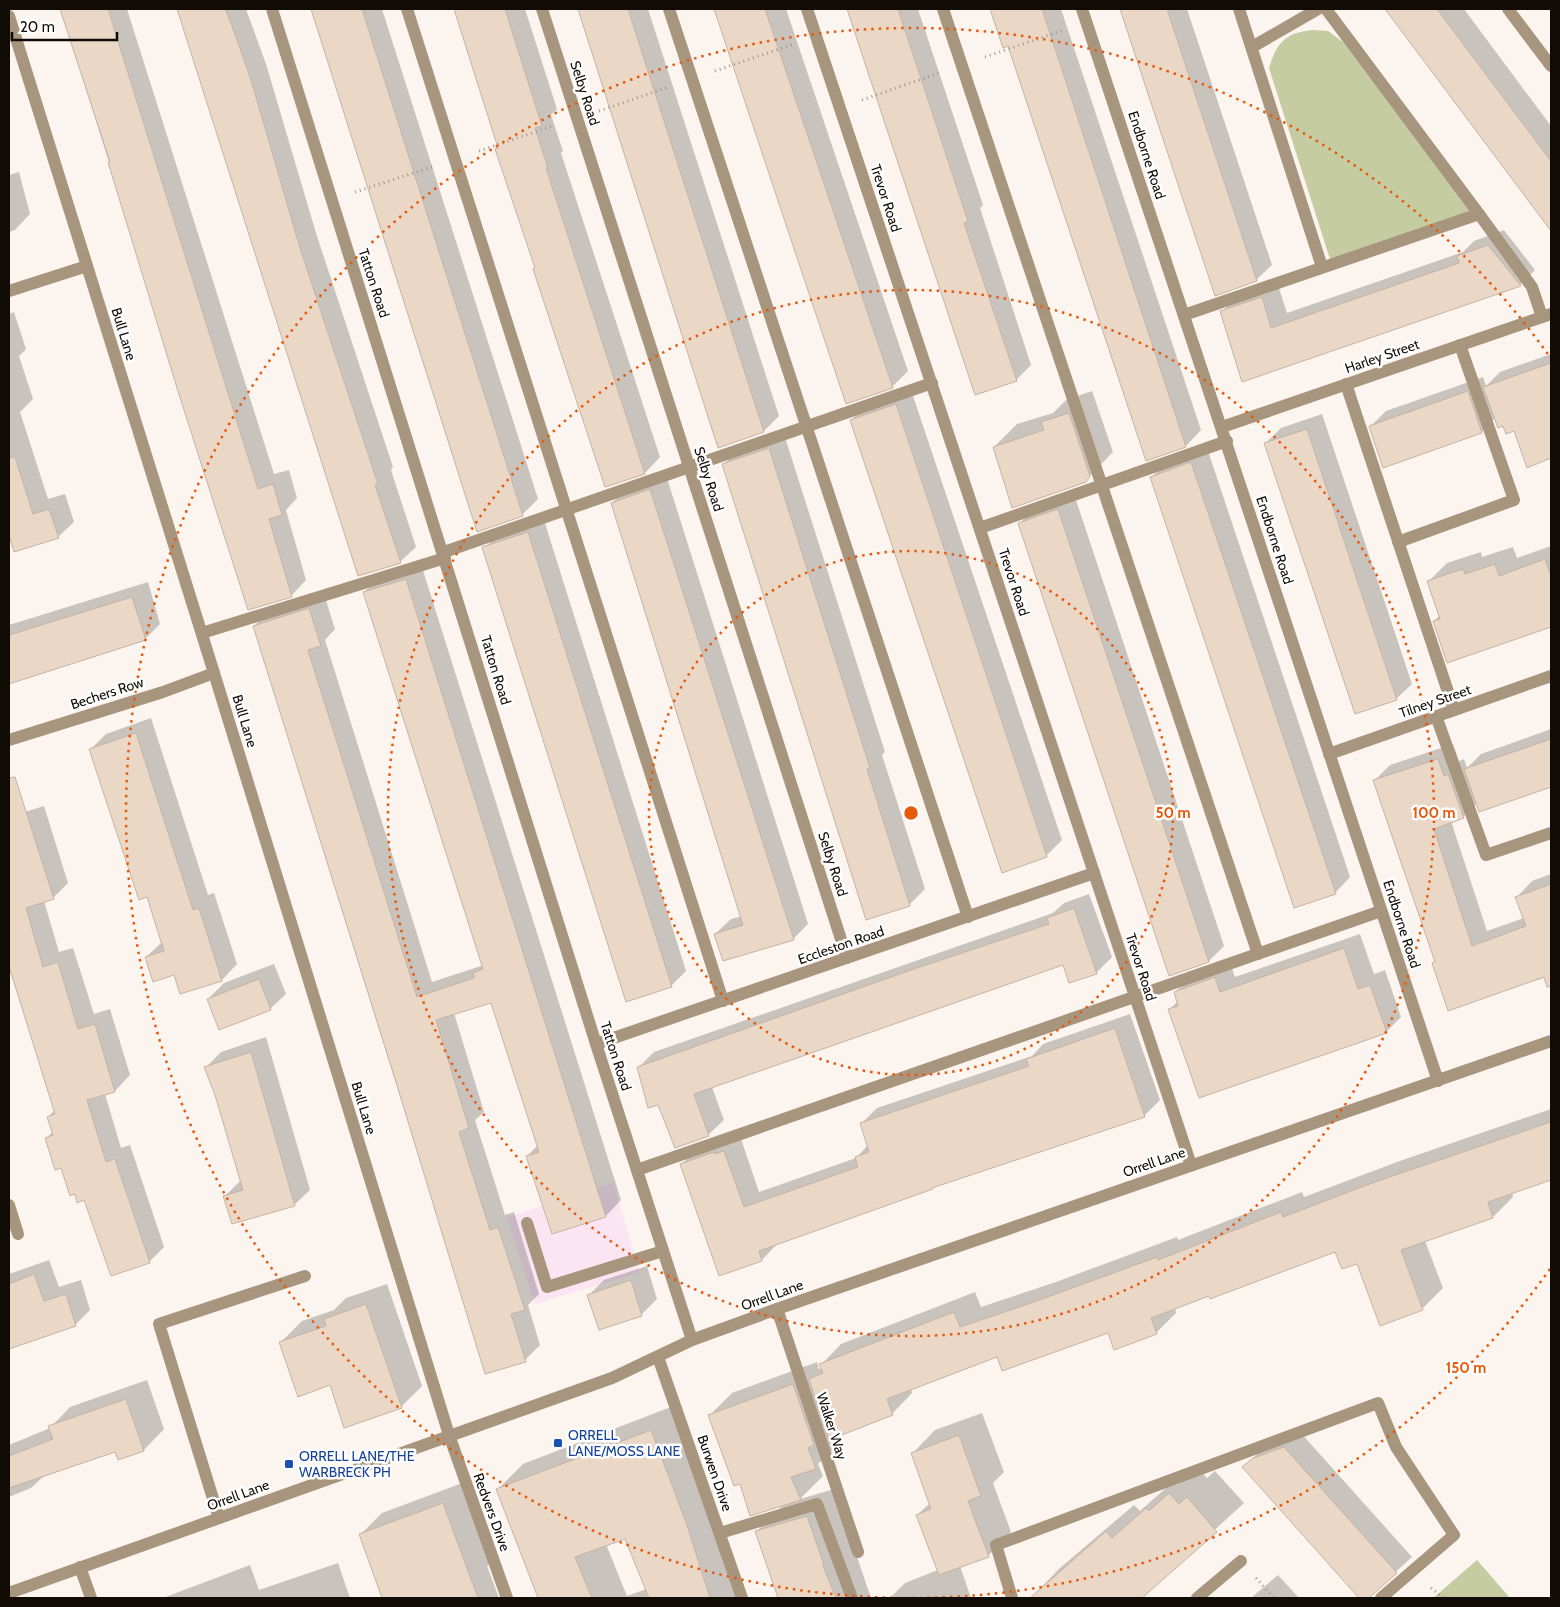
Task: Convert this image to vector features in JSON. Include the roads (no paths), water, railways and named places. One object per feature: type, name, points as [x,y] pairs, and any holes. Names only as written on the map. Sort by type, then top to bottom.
[{"type":"street","name":"Tatton Road","points":[[272,9],[445,555],[596,1044],[692,1340]]},
{"type":"street","points":[[407,9],[723,1001]]},
{"type":"street","name":"Selby Road","points":[[542,9],[847,958]]},
{"type":"street","points":[[669,9],[968,917]]},
{"type":"street","name":"Trevor Road","points":[[807,9],[1191,1165]]},
{"type":"street","points":[[943,9],[1258,954]]},
{"type":"street","name":"Endborne Road","points":[[1082,9],[1438,1081]]},
{"type":"street","points":[[1239,9],[1322,267]]},
{"type":"street","points":[[1252,47],[1318,9]]},
{"type":"street","points":[[1326,9],[1532,286],[1546,316]]},
{"type":"street","points":[[1508,9],[1551,66]]},
{"type":"street","name":"Bull Lane","points":[[9,16],[202,633],[449,1436]]},
{"type":"street","points":[[1184,315],[1479,214]]},
{"type":"street","points":[[9,292],[87,266]]},
{"type":"street","name":"Harley Street","points":[[1222,427],[1546,316]]},
{"type":"street","points":[[1398,542],[1514,500],[1460,345]]},
{"type":"street","points":[[202,633],[445,555],[566,509],[932,384]]},
{"type":"street","points":[[1346,384],[1454,710]]},
{"type":"street","points":[[980,528],[1227,442]]},
{"type":"street","name":"Bechers Row","points":[[9,740],[163,692],[214,673]]},
{"type":"street","name":"Tilney Street","points":[[1329,754],[1551,676]]},
{"type":"street","points":[[1436,716],[1486,855],[1551,833]]},
{"type":"street","name":"Eccleston Road","points":[[596,1044],[1094,873]]},
{"type":"street","points":[[637,1170],[1381,911]]},
{"type":"street","name":"Orrell Lane","points":[[9,1593],[612,1378],[692,1340],[777,1309],[1551,1041]]},
{"type":"street","points":[[9,1205],[18,1234]]},
{"type":"street","points":[[527,1223],[547,1287],[663,1251]]},
{"type":"street","points":[[219,1518],[159,1324],[305,1276]]},
{"type":"street","name":"Walker Way","points":[[777,1309],[858,1552]]},
{"type":"street","name":"Burwen Drive","points":[[658,1357],[742,1598]]},
{"type":"street","points":[[1012,1598],[996,1545],[1378,1404],[1396,1447],[1454,1535],[1382,1598]]},
{"type":"street","name":"Redvers Drive","points":[[449,1436],[508,1598]]},
{"type":"street","points":[[720,1533],[817,1504],[852,1598]]},
{"type":"street","points":[[1198,1598],[1241,1561]]},
{"type":"street","points":[[80,1567],[91,1598]]},
{"type":"place","name":"ORRELL LANE/MOSS LANE","points":[[558,1443]]},
{"type":"place","name":"ORRELL LANE/THE WARBRECK PH","points":[[289,1464]]}]
